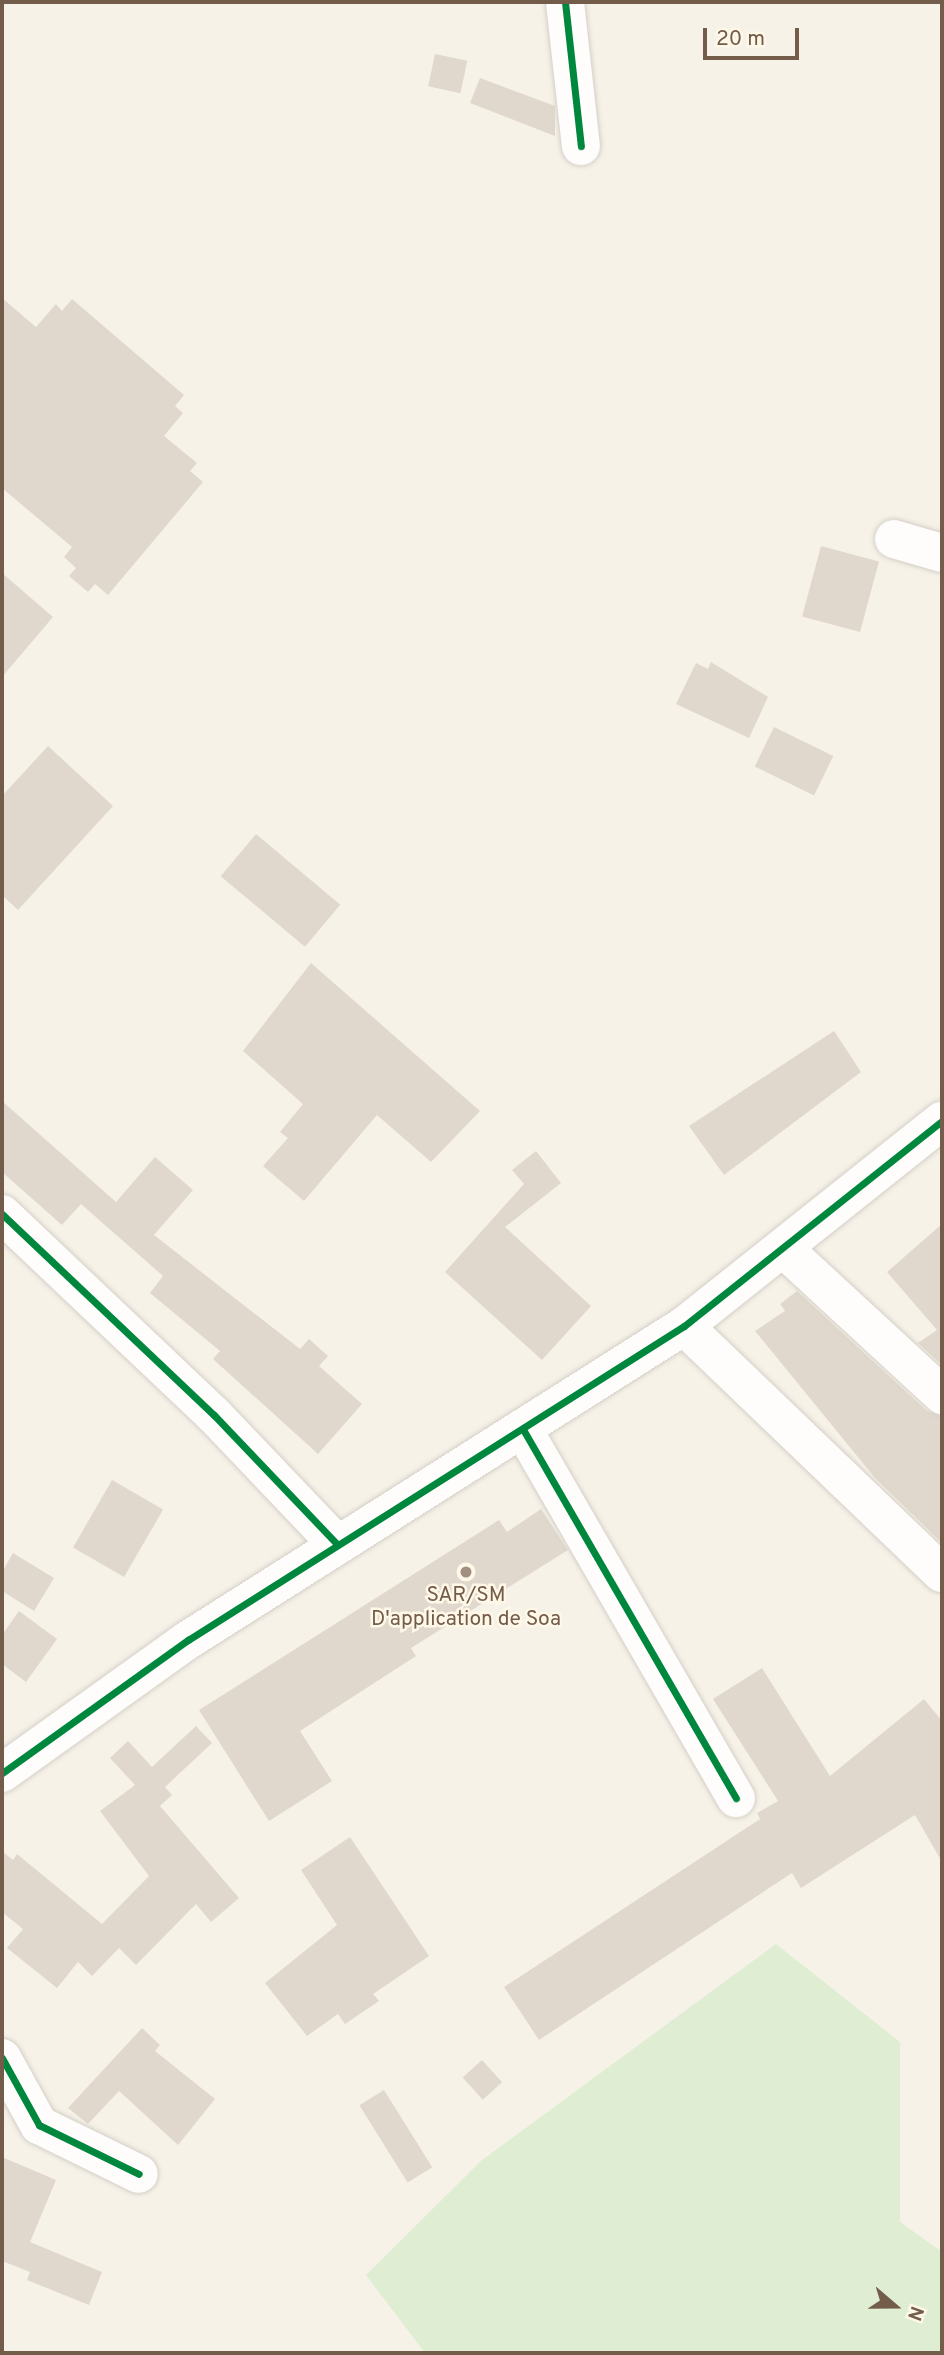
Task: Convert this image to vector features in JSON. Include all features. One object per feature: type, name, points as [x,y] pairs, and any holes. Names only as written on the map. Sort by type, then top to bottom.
[{"type":"street","points":[[565,2],[581,146]]},
{"type":"street","points":[[894,539],[942,553]]},
{"type":"street","points":[[2,1773],[337,1544],[524,1431],[684,1326],[937,1132]]},
{"type":"street","points":[[2,1214],[214,1415],[337,1544]]},
{"type":"street","points":[[785,1250],[942,1395]]},
{"type":"street","points":[[684,1326],[942,1573]]},
{"type":"street","points":[[524,1431],[736,1798]]},
{"type":"street","points":[[2,2058],[39,2125],[139,2174]]},
{"type":"green space","points":[[776,1944],[900,2042],[900,2222],[942,2252],[942,2353],[425,2353],[366,2275],[482,2160]]},
{"type":"building","points":[[435,54],[467,61],[460,93],[428,86]]},
{"type":"building","points":[[480,78],[555,106],[555,136],[470,103]]},
{"type":"building","points":[[2,298],[36,327],[56,304],[62,311],[72,299],[184,395],[175,406],[183,413],[164,436],[197,463],[190,471],[203,482],[108,595],[95,584],[88,592],[69,576],[76,568],[64,557],[72,547],[2,488]]},
{"type":"building","points":[[821,546],[879,562],[860,632],[802,617]]},
{"type":"building","points":[[2,573],[53,617],[2,677]]},
{"type":"building","points":[[711,662],[768,697],[749,738],[676,704],[696,663],[708,669]]},
{"type":"building","points":[[774,727],[833,756],[814,795],[755,767]]},
{"type":"building","points":[[48,746],[113,806],[18,910],[2,895],[2,796]]},
{"type":"building","points":[[256,834],[340,905],[305,947],[221,876]]},
{"type":"building","points":[[311,963],[480,1111],[431,1162],[377,1115],[304,1201],[263,1166],[288,1138],[280,1132],[303,1104],[243,1051]]},
{"type":"building","points":[[834,1031],[861,1072],[724,1175],[689,1126]]},
{"type":"building","points":[[2,1101],[116,1202],[155,1157],[193,1190],[154,1235],[300,1349],[309,1339],[328,1356],[319,1366],[362,1404],[318,1454],[213,1359],[220,1351],[150,1293],[163,1276],[81,1204],[62,1225],[2,1172]]},
{"type":"building","points":[[536,1151],[561,1183],[505,1227],[591,1306],[542,1360],[445,1272],[524,1184],[512,1170]]},
{"type":"building","points":[[942,1224],[942,1365],[918,1343],[937,1330],[887,1272]]},
{"type":"building","points":[[797,1291],[927,1411],[942,1416],[942,1543],[875,1478],[755,1331],[785,1311],[780,1304]]},
{"type":"building","points":[[112,1480],[163,1510],[124,1577],[73,1548]]},
{"type":"building","points":[[541,1509],[568,1550],[411,1648],[416,1656],[300,1731],[332,1781],[269,1821],[199,1710],[499,1520],[507,1532]]},
{"type":"building","points":[[13,1553],[54,1578],[34,1611],[2,1591],[2,1572]]},
{"type":"building","points":[[19,1611],[57,1639],[26,1682],[2,1664],[2,1635]]},
{"type":"building","points":[[762,1668],[830,1776],[924,1699],[942,1721],[942,1862],[915,1815],[801,1888],[792,1873],[539,2040],[504,1987],[760,1819],[757,1813],[778,1801],[713,1699]]},
{"type":"building","points":[[196,1726],[212,1743],[165,1787],[172,1795],[160,1806],[239,1898],[211,1922],[196,1904],[136,1965],[119,1948],[92,1976],[78,1962],[57,1988],[7,1948],[23,1929],[2,1912],[2,1851],[13,1860],[17,1854],[102,1924],[149,1876],[100,1811],[135,1785],[110,1758],[128,1741],[152,1767]]},
{"type":"building","points":[[350,1837],[429,1956],[373,1994],[379,2001],[345,2024],[338,2014],[307,2036],[265,1983],[337,1925],[301,1870]]},
{"type":"building","points":[[142,2028],[160,2045],[155,2051],[215,2099],[178,2145],[119,2091],[88,2124],[68,2108]]},
{"type":"building","points":[[482,2060],[502,2082],[483,2100],[463,2077]]},
{"type":"building","points":[[384,2090],[432,2167],[408,2183],[359,2105]]},
{"type":"building","points":[[2,2157],[56,2180],[30,2242],[102,2272],[89,2305],[27,2280],[30,2272],[2,2261]]},
{"type":"cycle path","points":[[565,2],[581,146]]},
{"type":"cycle path","points":[[2,1773],[188,1640],[684,1326],[942,1121]]},
{"type":"cycle path","points":[[2,1214],[214,1415],[337,1544]]},
{"type":"cycle path","points":[[524,1431],[736,1798]]},
{"type":"cycle path","points":[[2,2058],[39,2125],[139,2174]]},
{"type":"place","name":"SAR/SM D'application de Soa","points":[[466,1572]]}]
